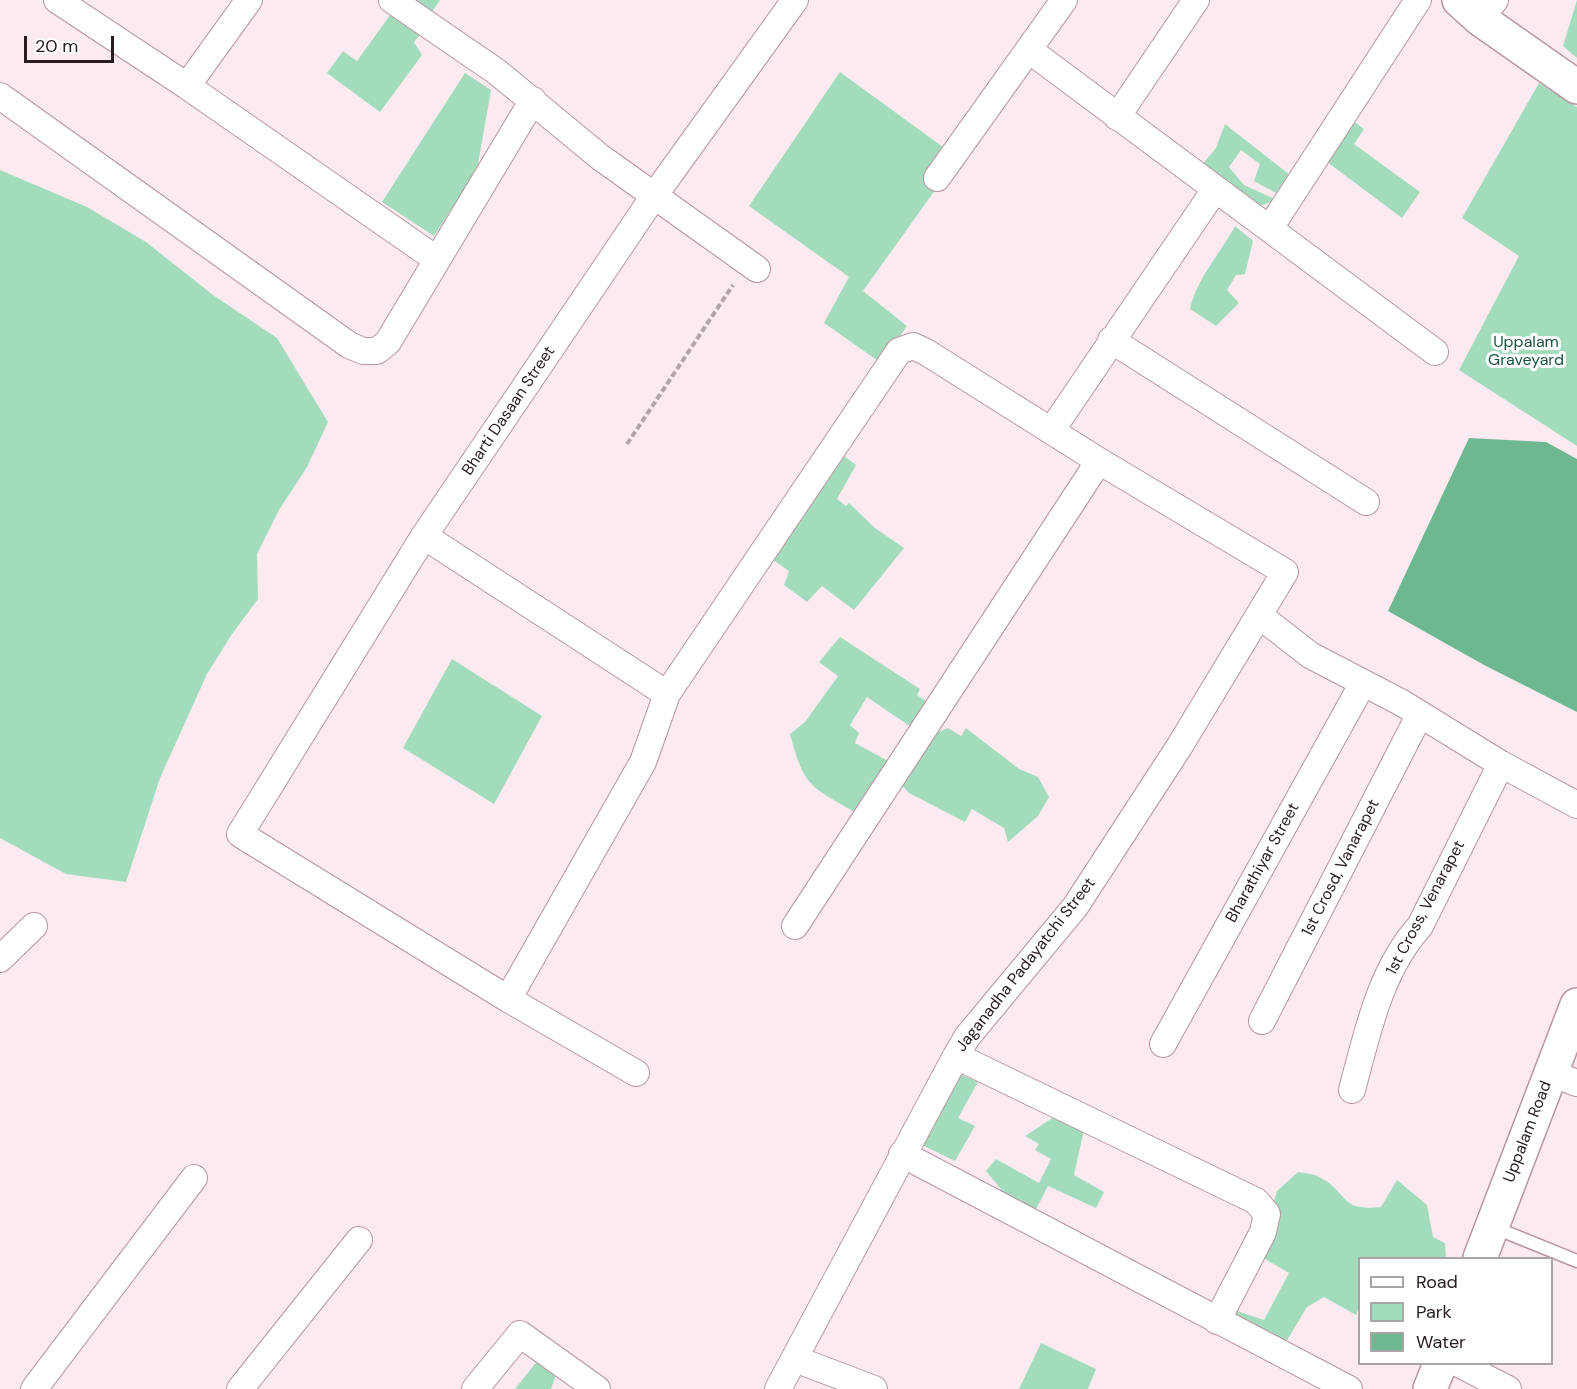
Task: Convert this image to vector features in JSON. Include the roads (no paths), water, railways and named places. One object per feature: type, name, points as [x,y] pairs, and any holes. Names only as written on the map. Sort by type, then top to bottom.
[{"type":"main road","points":[[1478,6],[1577,87]]},
{"type":"main road","name":"Uppalam Road","points":[[1480,1257],[1492,1227],[1564,1078],[1577,1005]]},
{"type":"main road","points":[[1430,1389],[1440,1365]]},
{"type":"street","points":[[57,0],[187,86],[436,260]]},
{"type":"street","points":[[187,86],[249,0]]},
{"type":"street","points":[[392,0],[480,60],[600,157],[753,265]]},
{"type":"street","name":"Bharti Dasaan Street","points":[[508,999],[240,834],[424,536],[654,196],[795,0]]},
{"type":"street","points":[[937,178],[1064,0]]},
{"type":"street","points":[[1117,117],[1197,0]]},
{"type":"street","points":[[1270,228],[1418,0]]},
{"type":"street","points":[[1029,50],[1215,191],[1270,228],[1434,352]]},
{"type":"street","points":[[0,96],[349,345],[363,351],[377,351],[388,342],[532,100]]},
{"type":"street","points":[[1051,431],[1111,340],[1215,191]]},
{"type":"street","points":[[1111,340],[1366,502]]},
{"type":"street","points":[[636,1073],[508,999],[643,762],[667,694],[899,351],[913,346],[1099,461],[795,926]]},
{"type":"street","name":"Jaganadha Padayatchi Street","points":[[778,1389],[902,1154],[967,1037],[1074,907],[1179,747],[1285,572],[1099,461]]},
{"type":"street","points":[[424,536],[667,694]]},
{"type":"street","points":[[1260,616],[1310,655],[1420,714],[1501,764],[1577,805]]},
{"type":"street","name":"Bharathiyar Street","points":[[1163,1044],[1363,683]]},
{"type":"street","name":"1st Crosd, Vanarapet","points":[[1262,1021],[1420,714]]},
{"type":"street","name":"1st Cross, Venarapet","points":[[1352,1090],[1371,1018],[1402,946],[1420,926],[1501,764]]},
{"type":"street","points":[[0,958],[34,926]]},
{"type":"street","points":[[956,1056],[1256,1201],[1267,1214],[1263,1232],[1217,1321]]},
{"type":"street","points":[[902,1154],[1349,1389]]},
{"type":"street","points":[[34,1389],[194,1178]]},
{"type":"street","points":[[240,1389],[359,1240]]},
{"type":"street","points":[[475,1389],[520,1334],[597,1389]]},
{"type":"street","points":[[795,1359],[874,1389]]},
{"type":"street","points":[[1461,1365],[1508,1389]]},
{"type":"lane","points":[[1492,1227],[1577,1261]]},
{"type":"water","points":[[1469,438],[1546,442],[1577,459],[1577,712],[1484,665],[1388,611]]},
{"type":"park label","name":"Uppalam Graveyard","points":[[1526,352]]}]
